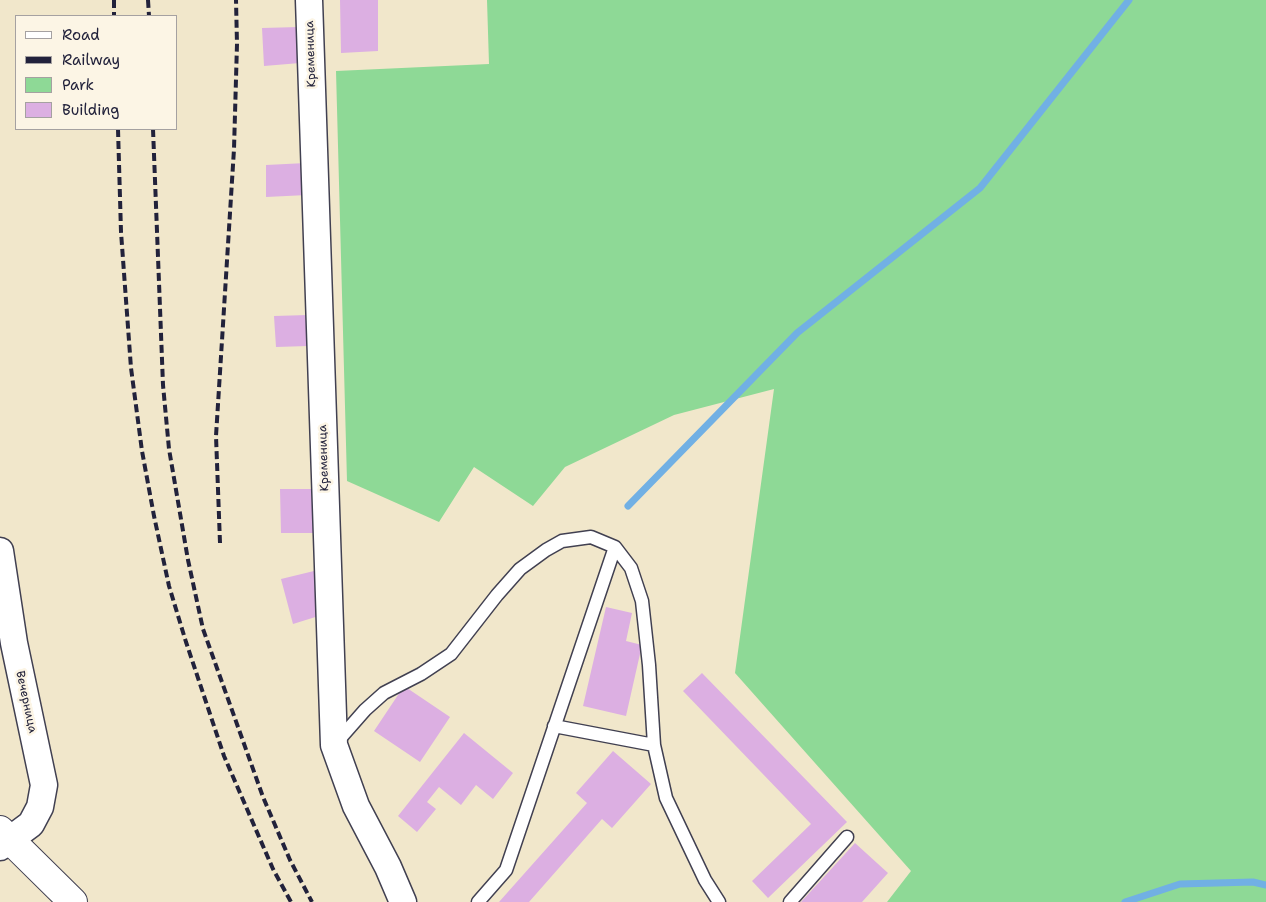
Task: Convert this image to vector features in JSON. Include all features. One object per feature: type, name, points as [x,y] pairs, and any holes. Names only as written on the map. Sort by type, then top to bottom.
[{"type":"main road","points":[[4,839],[73,902]]},
{"type":"street","name":"Кременица","points":[[309,0],[334,745],[356,806],[404,902]]},
{"type":"street","name":"Вечерница","points":[[0,551],[14,643],[44,785],[40,807],[31,824],[4,839]]},
{"type":"lane","points":[[334,745],[365,710],[384,693],[421,674],[451,654],[520,570],[546,550],[562,541],[591,537],[615,547],[631,568],[642,601],[654,745],[666,798],[706,880],[719,902]]},
{"type":"lane","points":[[478,902],[506,870],[615,547]]},
{"type":"lane","points":[[554,726],[654,745]]},
{"type":"lane","points":[[790,902],[847,837]]},
{"type":"green space","points":[[487,0],[1266,0],[1266,902],[887,902],[911,871],[735,673],[774,389],[674,415],[565,467],[533,506],[474,467],[439,522],[347,481],[336,71],[489,64]]},
{"type":"building","points":[[340,0],[378,0],[378,51],[341,53]]},
{"type":"building","points":[[299,27],[300,63],[264,66],[262,28]]},
{"type":"building","points":[[306,163],[307,195],[266,197],[266,165]]},
{"type":"building","points":[[308,315],[308,346],[276,347],[274,316]]},
{"type":"building","points":[[280,489],[316,489],[316,533],[281,533]]},
{"type":"building","points":[[314,571],[325,614],[293,624],[281,579]]},
{"type":"building","points":[[606,607],[632,613],[626,641],[642,645],[626,716],[583,706]]},
{"type":"building","points":[[702,673],[847,822],[768,898],[752,881],[811,824],[683,691]]},
{"type":"building","points":[[404,686],[450,717],[420,762],[374,731]]},
{"type":"building","points":[[464,733],[513,773],[493,799],[476,785],[461,805],[439,787],[427,802],[436,809],[417,832],[398,816]]},
{"type":"building","points":[[613,751],[651,784],[612,828],[602,819],[529,902],[499,902],[587,803],[576,793]]},
{"type":"building","points":[[855,843],[888,873],[862,902],[801,902]]},
{"type":"waterway","points":[[628,506],[797,333],[980,188],[1129,0]]},
{"type":"waterway","points":[[1125,902],[1180,884],[1253,882],[1266,885]]},
{"type":"railway","points":[[114,0],[114,15]]},
{"type":"railway","points":[[148,0],[149,15]]},
{"type":"railway","points":[[220,543],[216,436],[234,149],[237,44],[236,0]]},
{"type":"railway","points":[[118,130],[121,232],[131,368],[142,451],[169,586],[224,756],[273,869],[291,902]]},
{"type":"railway","points":[[153,130],[163,385],[169,449],[188,560],[203,629],[263,797],[290,860],[312,902]]}]
